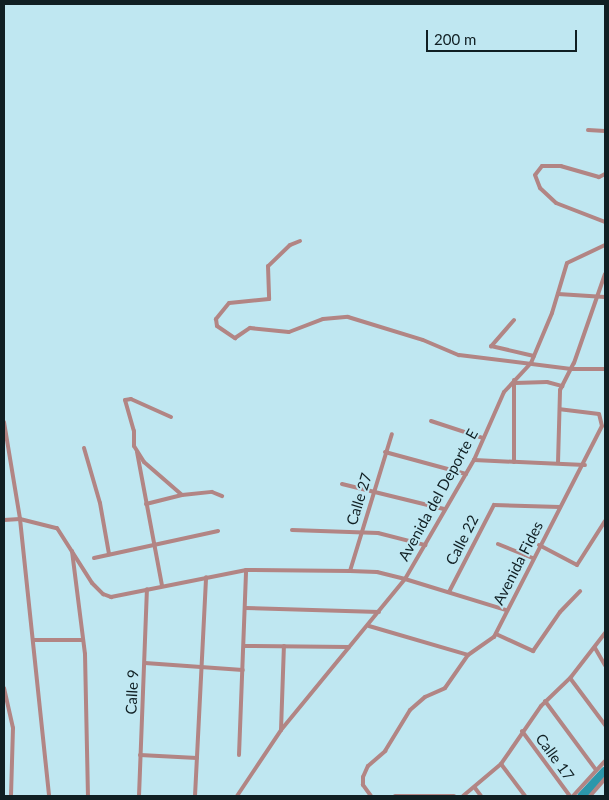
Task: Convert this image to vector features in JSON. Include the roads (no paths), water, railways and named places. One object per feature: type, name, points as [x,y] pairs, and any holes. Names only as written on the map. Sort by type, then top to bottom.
[{"type":"street","points":[[588,130],[605,131]]},
{"type":"street","points":[[605,174],[599,177],[561,166],[542,166],[535,175],[540,188],[556,203],[605,222]]},
{"type":"street","points":[[300,241],[290,245],[268,266],[269,299],[229,303],[216,319],[217,326],[235,338],[250,328],[289,332],[323,319],[348,317],[423,340],[459,355],[571,368],[605,369]]},
{"type":"street","name":"Avenida del Deporte E","points":[[238,796],[281,730],[349,647],[369,626],[405,579],[474,460],[504,392],[531,363],[558,294],[567,263],[605,245]]},
{"type":"street","points":[[558,463],[562,386],[571,368],[605,274]]},
{"type":"street","points":[[558,294],[605,297]]},
{"type":"street","points":[[514,320],[491,346],[534,356]]},
{"type":"street","points":[[514,462],[515,382],[548,382],[562,386]]},
{"type":"street","points":[[162,585],[134,446],[134,431],[125,400],[131,399],[171,417]]},
{"type":"street","name":"Avenida Fides","points":[[496,634],[539,545],[585,465],[602,426],[602,418],[596,413],[560,409]]},
{"type":"street","points":[[431,421],[483,438]]},
{"type":"street","points":[[4,422],[20,519],[49,796]]},
{"type":"street","name":"Calle 27","points":[[350,571],[392,434]]},
{"type":"street","points":[[134,446],[144,462],[182,495]]},
{"type":"street","points":[[84,448],[100,503],[109,554]]},
{"type":"street","points":[[385,452],[466,474]]},
{"type":"street","points":[[474,460],[585,465]]},
{"type":"street","points":[[342,484],[374,489],[444,509]]},
{"type":"street","points":[[146,504],[182,495],[212,492],[222,496]]},
{"type":"street","name":"Calle 22","points":[[449,592],[494,505],[560,507]]},
{"type":"street","points":[[4,520],[20,519],[57,528],[103,594],[111,597],[162,585],[246,570],[350,571],[377,572],[506,610]]},
{"type":"street","points":[[539,545],[577,565],[605,521]]},
{"type":"street","points":[[292,530],[378,533],[425,545]]},
{"type":"street","points":[[94,558],[154,547],[218,531]]},
{"type":"street","points":[[498,544],[533,558]]},
{"type":"street","points":[[72,551],[85,654],[88,796]]},
{"type":"street","points":[[238,755],[245,646],[246,570]]},
{"type":"street","points":[[195,796],[206,577]]},
{"type":"street","name":"Calle 9","points":[[139,796],[147,589]]},
{"type":"street","points":[[371,796],[363,785],[363,777],[368,766],[385,751],[410,710],[424,697],[445,688],[468,655],[496,634],[533,651],[560,612],[580,591]]},
{"type":"street","points":[[246,608],[378,612]]},
{"type":"street","points":[[369,626],[468,655]]},
{"type":"street","points":[[462,796],[502,764],[522,731],[545,701],[570,678],[605,633]]},
{"type":"street","points":[[33,640],[82,640]]},
{"type":"street","points":[[245,646],[349,647]]},
{"type":"street","points":[[281,730],[284,646]]},
{"type":"street","points":[[595,648],[605,665]]},
{"type":"street","points":[[145,663],[243,670]]},
{"type":"street","points":[[570,678],[605,725]]},
{"type":"street","points":[[4,688],[13,728],[11,796]]},
{"type":"street","points":[[545,701],[596,770]]},
{"type":"street","name":"Calle 17","points":[[522,731],[572,796]]},
{"type":"street","points":[[140,755],[197,758]]},
{"type":"street","points":[[572,796],[605,761]]},
{"type":"street","points":[[502,764],[525,796]]},
{"type":"street","points":[[590,796],[605,779]]},
{"type":"street","points":[[474,788],[480,796]]},
{"type":"street","points":[[395,796],[454,796]]},
{"type":"waterway","points":[[581,796],[605,770]]}]
